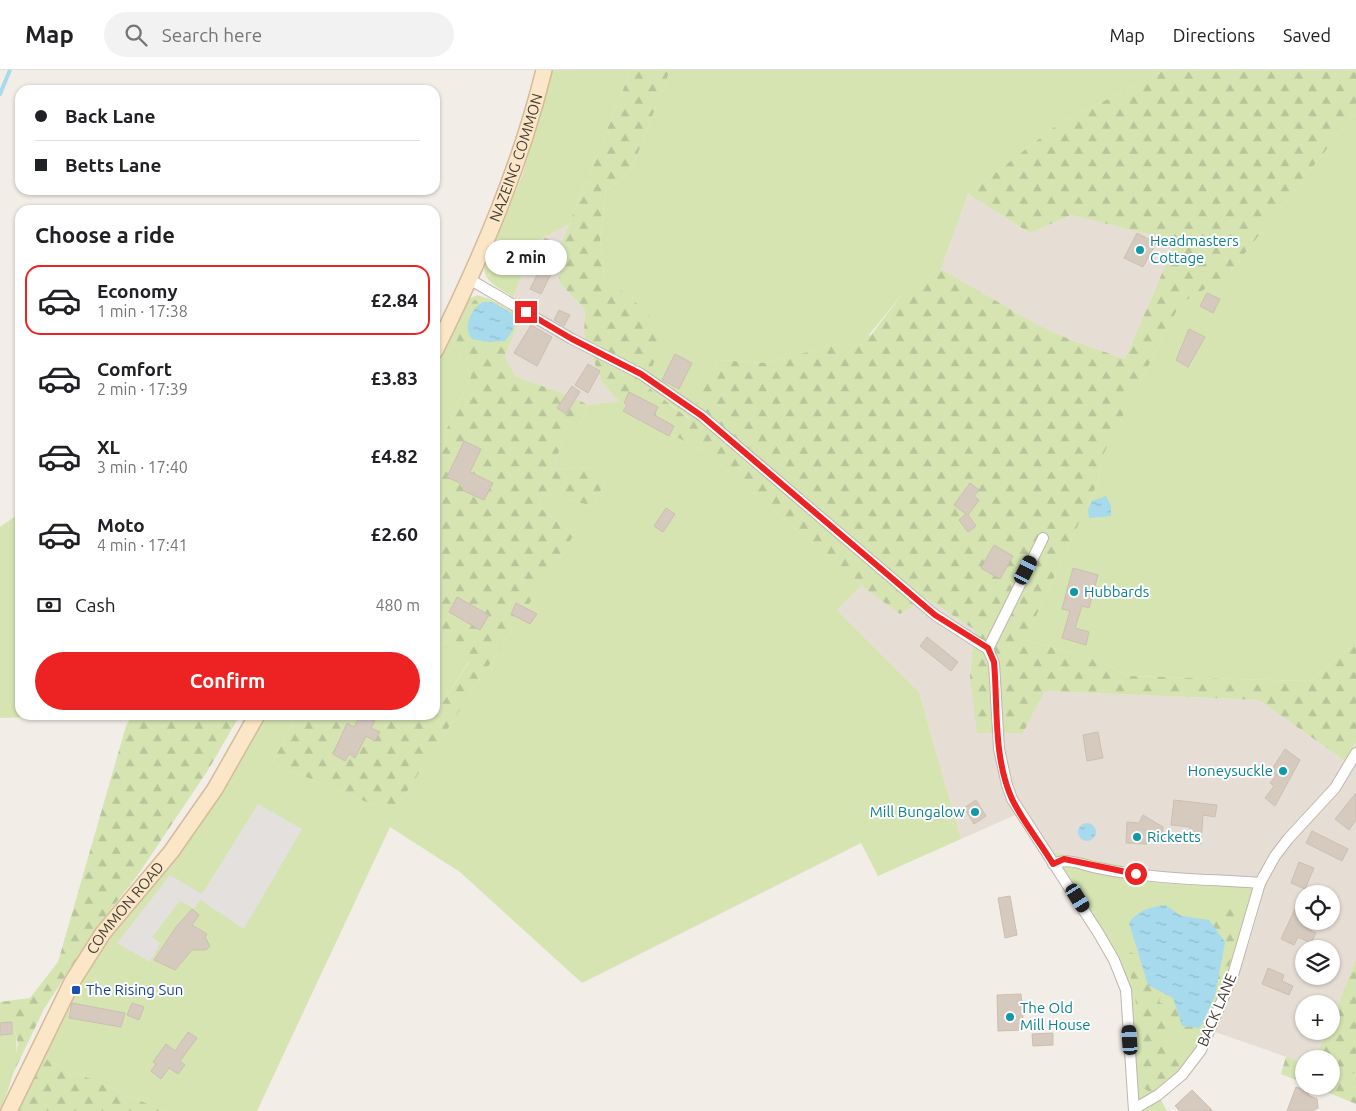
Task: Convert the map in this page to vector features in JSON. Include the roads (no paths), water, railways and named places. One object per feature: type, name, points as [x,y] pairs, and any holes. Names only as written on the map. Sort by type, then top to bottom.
[{"type":"street","name":"NAZEING COMMON","points":[[440,341],[469,279],[516,168],[544,70]]},
{"type":"street","points":[[469,279],[572,339],[641,374],[702,416],[935,615],[988,648],[994,662],[999,749],[1007,785],[1020,813],[1099,934],[1114,960],[1126,990],[1134,1110]]},
{"type":"street","points":[[988,648],[1043,538]]},
{"type":"street","name":"COMMON ROAD","points":[[9,1111],[72,982],[103,934],[171,852],[214,789],[254,720]]},
{"type":"street","name":"BACK LANE","points":[[1134,1110],[1158,1095],[1182,1075],[1200,1050],[1233,975],[1260,883],[1275,856],[1335,788],[1356,752]]},
{"type":"street","points":[[1053,864],[1064,859],[1106,870],[1146,876],[1260,883]]},
{"type":"water","points":[[483,302],[492,302],[515,315],[514,326],[505,341],[489,342],[472,339],[469,334],[469,319],[475,309]]},
{"type":"water","points":[[1106,496],[1111,506],[1111,516],[1089,518],[1088,510],[1092,501]]},
{"type":"water","points":[[1083,823],[1091,823],[1096,828],[1094,839],[1083,841],[1078,836],[1078,828]]},
{"type":"water","points":[[1165,905],[1182,916],[1209,920],[1225,942],[1215,996],[1200,1028],[1182,1026],[1173,998],[1148,985],[1129,923],[1144,910]]},
{"type":"waterway","points":[[0,94],[10,70]]},
{"type":"place","name":"Headmasters Cottage","points":[[1140,250]]},
{"type":"place","name":"Hubbards","points":[[1074,592]]},
{"type":"place","name":"Honeysuckle","points":[[1283,771]]},
{"type":"place","name":"Mill Bungalow","points":[[975,812]]},
{"type":"place","name":"Ricketts","points":[[1137,837]]},
{"type":"place","name":"The Rising Sun","points":[[76,990]]},
{"type":"place","name":"The Old Mill House","points":[[1010,1017]]}]
